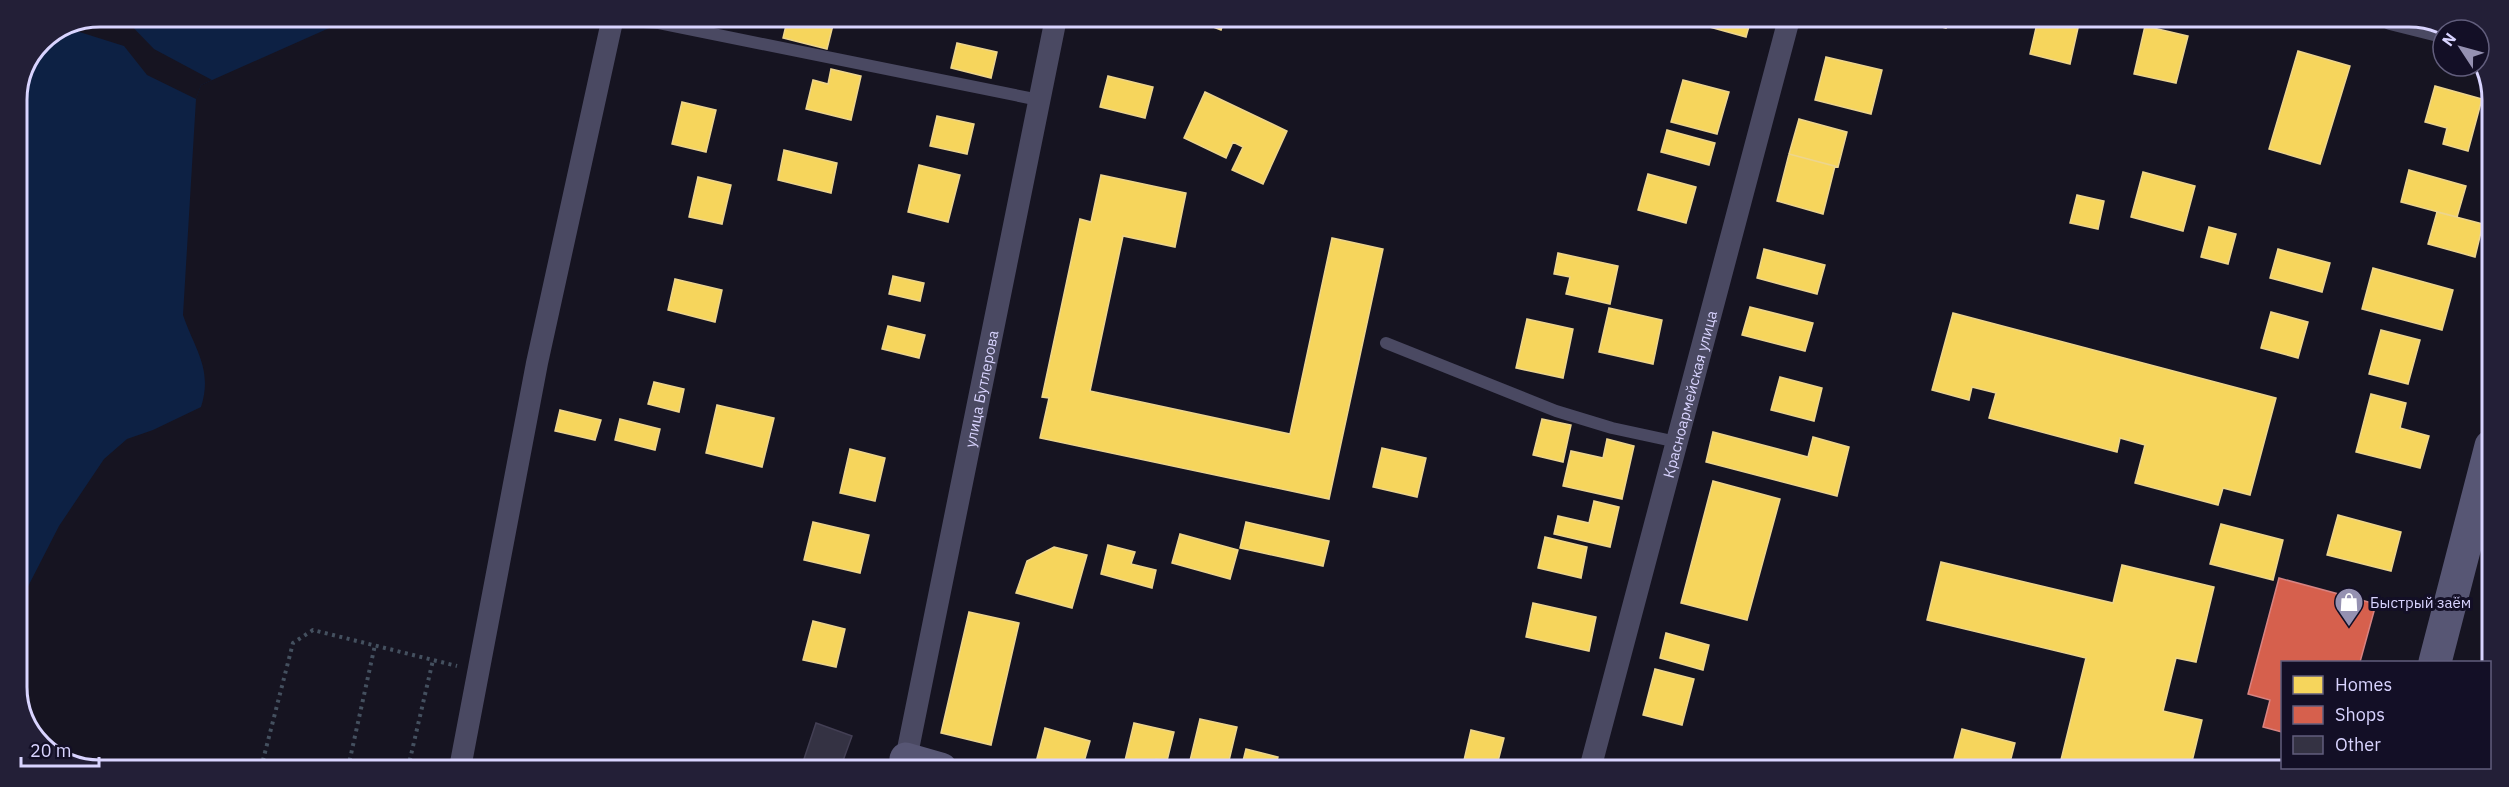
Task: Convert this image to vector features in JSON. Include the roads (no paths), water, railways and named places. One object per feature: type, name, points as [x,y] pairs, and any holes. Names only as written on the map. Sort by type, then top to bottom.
[{"type":"street","points":[[462,760],[537,363],[611,27]]},
{"type":"street","name":"улица Бутлерова","points":[[906,760],[1054,27]]},
{"type":"street","name":"Красноармейская улица","points":[[1593,760],[1787,27]]},
{"type":"street","points":[[2436,661],[2482,495]]},
{"type":"lane","points":[[678,27],[1039,100]]},
{"type":"lane","points":[[1386,343],[1556,411],[1612,428],[1677,442]]},
{"type":"water","points":[[332,27],[201,85],[196,99],[183,315],[204,370],[205,382],[201,407],[153,430],[127,439],[104,459],[59,526],[27,588],[27,100],[28,86],[39,60],[48,48],[60,39],[86,28]]},
{"type":"place","name":"Быстрый заём","points":[[2349,628]]}]
